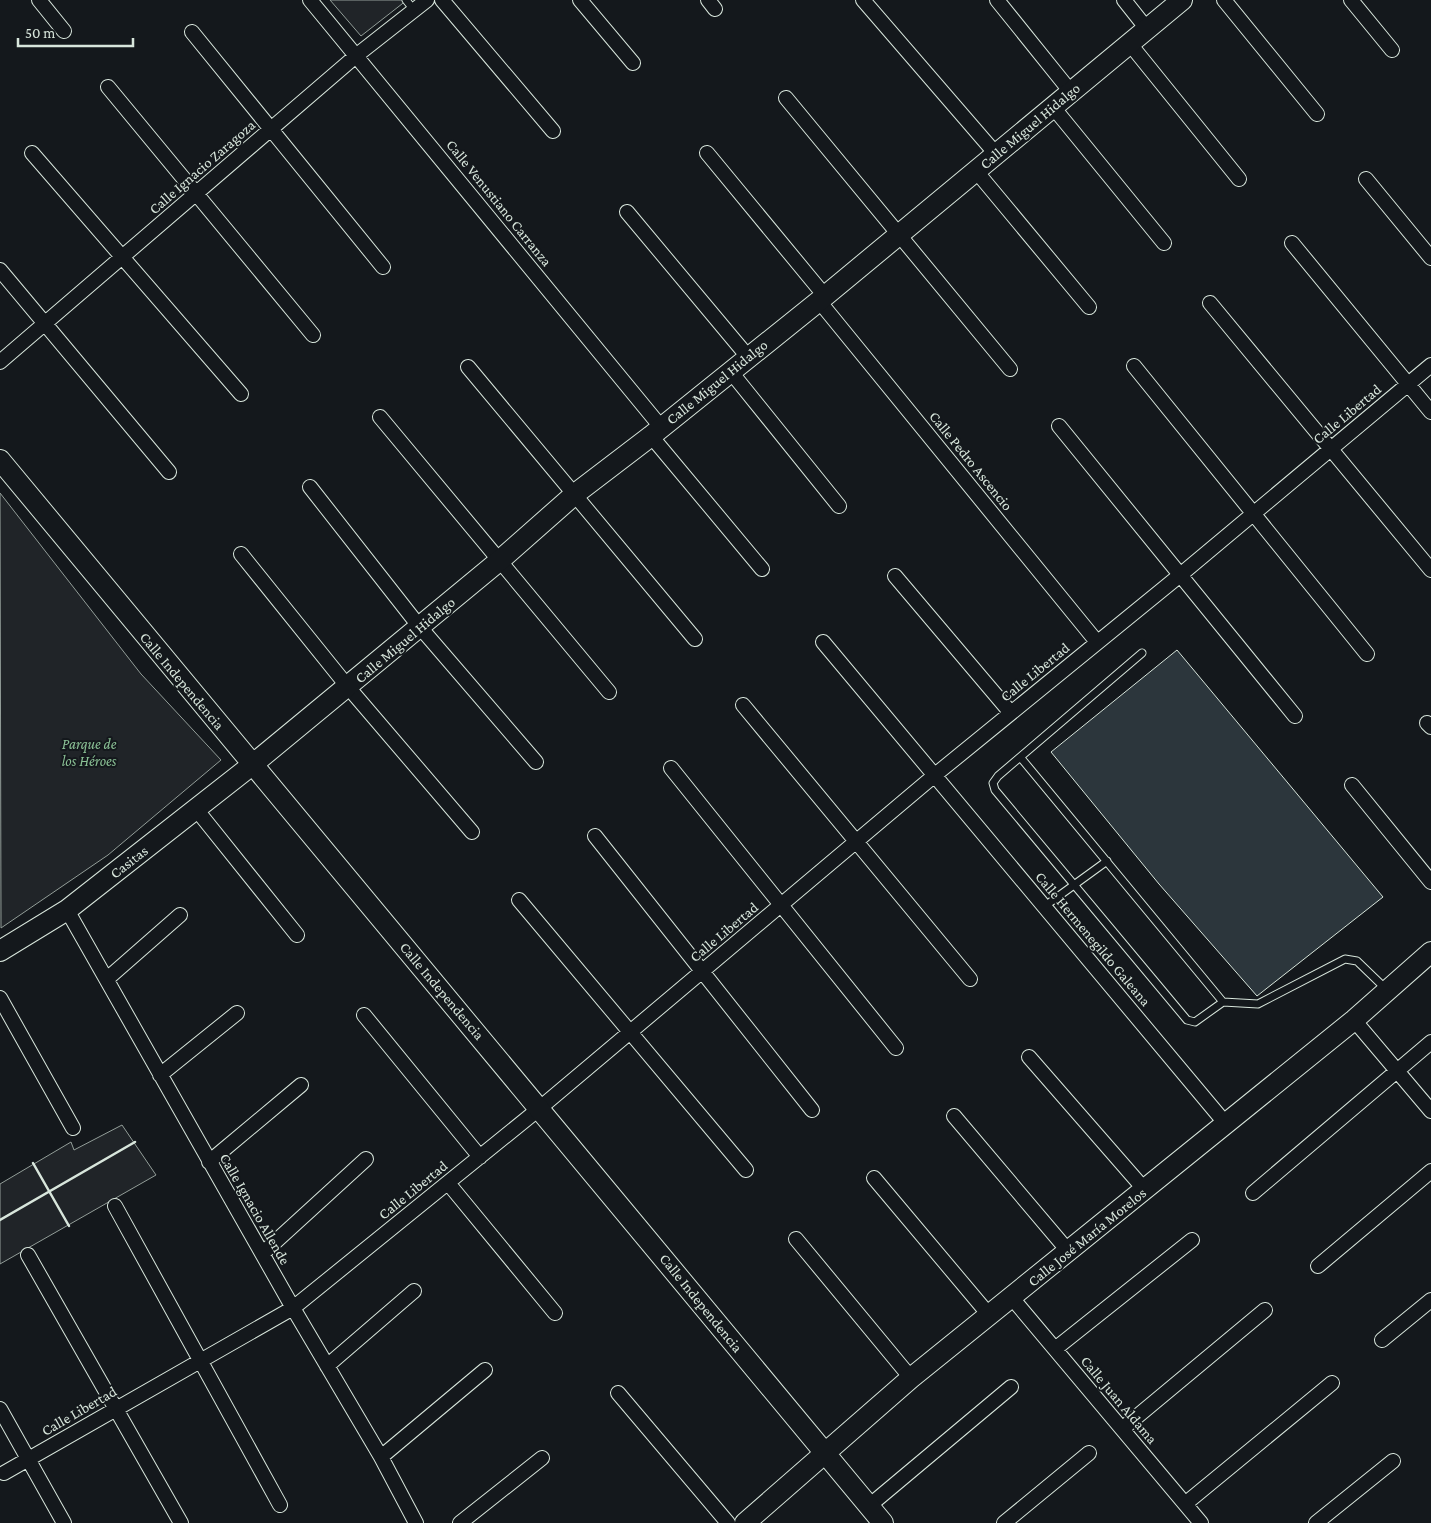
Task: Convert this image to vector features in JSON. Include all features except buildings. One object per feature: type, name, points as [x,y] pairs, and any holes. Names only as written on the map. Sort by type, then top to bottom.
[{"type":"street","points":[[39,0],[64,32]]},
{"type":"street","name":"Calle Venustiano Carranza","points":[[310,0],[357,55],[656,432],[762,569]]},
{"type":"street","name":"Calle Ignacio Zaragoza","points":[[0,362],[357,55],[410,5],[427,0]]},
{"type":"street","points":[[442,0],[553,131]]},
{"type":"street","points":[[580,0],[633,63]]},
{"type":"street","points":[[863,0],[996,154]]},
{"type":"street","points":[[997,0],[1071,92]]},
{"type":"street","points":[[1124,0],[1148,29]]},
{"type":"street","name":"Calle Miguel Hidalgo","points":[[252,765],[499,561],[575,494],[749,358],[1182,0]]},
{"type":"street","points":[[1224,0],[1317,114]]},
{"type":"street","points":[[1351,0],[1392,50]]},
{"type":"street","points":[[192,32],[383,267]]},
{"type":"street","points":[[1130,44],[1239,179]]},
{"type":"street","points":[[108,88],[313,335]]},
{"type":"street","points":[[786,98],[1010,369]]},
{"type":"street","points":[[1053,107],[1164,243]]},
{"type":"street","points":[[32,152],[241,394]]},
{"type":"street","name":"Calle Pedro Ascencio","points":[[707,153],[1097,642]]},
{"type":"street","points":[[976,171],[1089,307]]},
{"type":"street","points":[[1366,179],[1431,258]]},
{"type":"street","points":[[627,212],[749,358]]},
{"type":"street","points":[[1292,243],[1431,412]]},
{"type":"street","points":[[0,270],[169,472]]},
{"type":"street","points":[[1210,304],[1431,570]]},
{"type":"street","name":"Calle Libertad","points":[[4,1473],[293,1308],[540,1108],[935,775],[1253,515],[1431,365]]},
{"type":"street","points":[[1134,366],[1367,654]]},
{"type":"street","points":[[468,367],[695,639]]},
{"type":"street","points":[[731,372],[839,506]]},
{"type":"street","points":[[380,417],[609,692]]},
{"type":"street","points":[[1059,426],[1179,576],[1295,716]]},
{"type":"street","name":"Calle Independencia","points":[[0,460],[883,1523]]},
{"type":"street","points":[[310,487],[419,626],[536,762]]},
{"type":"street","points":[[241,554],[348,687],[472,832]]},
{"type":"street","points":[[895,576],[1011,713]]},
{"type":"street","name":"Calle Hermenegildo Galeana","points":[[823,642],[1226,1124]]},
{"type":"street","points":[[743,705],[970,979]]},
{"type":"street","name":"Casitas","points":[[0,951],[67,910],[252,765]]},
{"type":"street","points":[[670,768],[782,904],[896,1048]]},
{"type":"street","points":[[1352,785],[1431,882]]},
{"type":"street","points":[[196,809],[296,935]]},
{"type":"street","points":[[595,836],[812,1110]]},
{"type":"street","points":[[519,900],[632,1031],[746,1170]]},
{"type":"street","name":"Calle Ignacio Allende","points":[[67,910],[209,1162],[381,1457],[416,1523]]},
{"type":"street","points":[[107,979],[180,916]]},
{"type":"street","name":"Calle José María Morelos","points":[[745,1523],[912,1378],[1354,1020],[1431,952]]},
{"type":"street","points":[[0,998],[73,1128]]},
{"type":"street","points":[[160,1075],[237,1013]]},
{"type":"street","points":[[364,1014],[480,1157]]},
{"type":"street","points":[[1354,1020],[1431,1112]]},
{"type":"street","points":[[1253,1193],[1431,1042]]},
{"type":"street","points":[[1029,1057],[1145,1190]]},
{"type":"street","points":[[209,1162],[301,1085]]},
{"type":"street","points":[[954,1116],[1069,1252]]},
{"type":"street","points":[[263,1253],[366,1159]]},
{"type":"street","points":[[1318,1266],[1431,1171]]},
{"type":"street","points":[[874,1178],[990,1316]]},
{"type":"street","points":[[448,1183],[555,1313]]},
{"type":"street","points":[[115,1206],[280,1504]]},
{"type":"street","points":[[796,1239],[912,1378]]},
{"type":"street","points":[[1055,1349],[1192,1240]]},
{"type":"street","points":[[28,1255],[181,1523]]},
{"type":"street","points":[[327,1366],[414,1291]]},
{"type":"street","name":"Calle Juan Aldama","points":[[1012,1298],[1201,1523]]},
{"type":"street","points":[[1382,1340],[1431,1300]]},
{"type":"street","points":[[1122,1429],[1265,1310]]},
{"type":"street","points":[[381,1457],[485,1370]]},
{"type":"street","points":[[1185,1504],[1332,1383]]},
{"type":"street","points":[[869,1506],[1011,1387]]},
{"type":"street","points":[[618,1393],[728,1523]]},
{"type":"street","points":[[0,1409],[64,1523]]},
{"type":"street","points":[[1004,1523],[1089,1453]]},
{"type":"street","points":[[460,1523],[542,1458]]},
{"type":"street","points":[[1316,1523],[1393,1461]]},
{"type":"lane","points":[[1142,653],[993,783],[995,790],[1187,1020],[1195,1022],[1223,1002],[1258,1004],[1345,959],[1357,961],[1387,990]]},
{"type":"lane","points":[[1021,758],[1223,1002]]},
{"type":"lane","points":[[1045,906],[1107,861]]},
{"type":"green space","points":[[330,0],[407,0],[361,36]]},
{"type":"green space","name":"Parque de los Héroes","points":[[0,493],[141,674],[221,760],[108,855],[1,928]]},
{"type":"green space","points":[[122,1125],[156,1175],[0,1264],[0,1184],[71,1142],[74,1150]]},
{"type":"wall","points":[[0,1220],[135,1142]]},
{"type":"wall","points":[[33,1163],[69,1226]]}]
